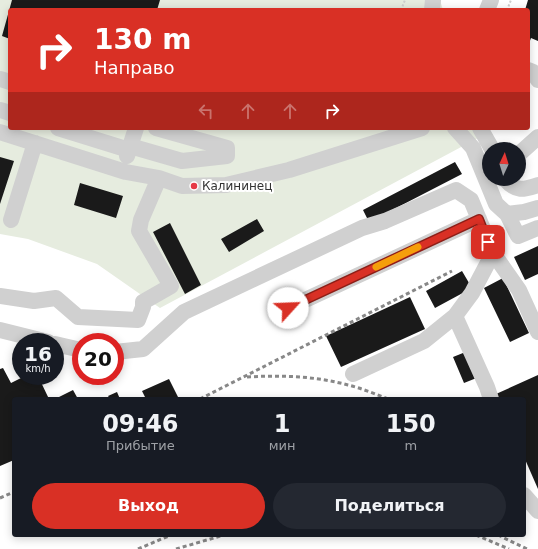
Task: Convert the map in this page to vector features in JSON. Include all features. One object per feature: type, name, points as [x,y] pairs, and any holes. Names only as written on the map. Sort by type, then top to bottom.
[{"type":"lane","points":[[530,71],[533,72],[538,82]]},
{"type":"lane","points":[[65,130],[182,161],[228,156],[227,148],[163,130]]},
{"type":"lane","points":[[122,170],[135,130]]},
{"type":"lane","points":[[0,132],[122,170],[159,178],[182,186],[226,185],[289,170],[416,130]]},
{"type":"lane","points":[[456,130],[473,148],[496,204],[507,214],[518,236],[538,228]]},
{"type":"lane","points":[[481,130],[488,142]]},
{"type":"lane","points":[[526,148],[538,137]]},
{"type":"lane","points":[[11,220],[35,143]]},
{"type":"lane","points":[[0,296],[34,301],[56,298],[78,317],[138,320],[143,307],[143,302],[171,286],[139,231],[141,220],[159,178]]},
{"type":"lane","points":[[512,186],[520,190],[538,185]]},
{"type":"lane","points":[[124,351],[143,349],[184,312],[362,228],[385,221],[456,190],[471,200],[493,253],[519,290],[538,332]]},
{"type":"lane","points":[[507,214],[524,212],[538,208]]},
{"type":"lane","points":[[288,308],[479,219]]},
{"type":"lane","points":[[353,374],[424,341],[455,316],[472,293],[493,253]]},
{"type":"lane","points":[[455,316],[490,397]]},
{"type":"lane","points":[[0,330],[12,333]]},
{"type":"lane","points":[[526,497],[538,512]]},
{"type":"shaded area","name":"Калининец","points":[[0,0],[440,0],[442,8],[8,8],[8,130],[476,130],[478,138],[160,308],[97,264],[28,239],[0,234]]},
{"type":"building","points":[[12,0],[160,0],[158,8],[10,8]]},
{"type":"building","points":[[528,0],[538,0],[538,41],[531,38],[530,41],[530,8],[526,8]]},
{"type":"building","points":[[8,14],[8,38],[2,36]]},
{"type":"building","points":[[0,157],[14,161],[0,204]]},
{"type":"building","points":[[455,162],[462,174],[369,222],[363,210]]},
{"type":"building","points":[[80,183],[123,196],[116,218],[74,205]]},
{"type":"building","points":[[257,219],[264,231],[229,252],[221,239]]},
{"type":"building","points":[[170,223],[201,285],[185,294],[153,232]]},
{"type":"building","points":[[538,246],[538,274],[525,280],[514,257]]},
{"type":"building","points":[[462,271],[472,288],[435,308],[426,291]]},
{"type":"building","points":[[503,278],[529,333],[510,342],[484,288]]},
{"type":"building","points":[[410,297],[425,329],[341,367],[326,336]]},
{"type":"building","points":[[468,351],[479,377],[464,383],[453,357]]},
{"type":"building","points":[[3,368],[12,385],[42,385],[48,397],[12,397],[12,461],[0,466],[0,369]]},
{"type":"building","points":[[538,375],[538,489],[526,462],[526,397],[497,397],[496,394]]},
{"type":"building","points":[[169,379],[178,397],[145,397],[142,391]]},
{"type":"building","points":[[73,390],[77,397],[59,397]]},
{"type":"building","points":[[117,392],[119,397],[109,397],[108,396]]},
{"type":"railway","points":[[204,397],[452,271]]},
{"type":"railway","points":[[247,377],[285,376],[311,378],[353,386],[383,397]]},
{"type":"railway","points":[[0,498],[12,493]]},
{"type":"railway","points":[[138,549],[166,537]]},
{"type":"railway","points":[[176,549],[217,537]]},
{"type":"railway","points":[[481,537],[509,549]]},
{"type":"railway","points":[[502,537],[527,549]]},
{"type":"slow traffic","points":[[376,267],[418,247]]},
{"type":"place","name":"Калининец","points":[[194,186]]},
{"type":"route","points":[[288,308],[479,219],[488,242]]}]
